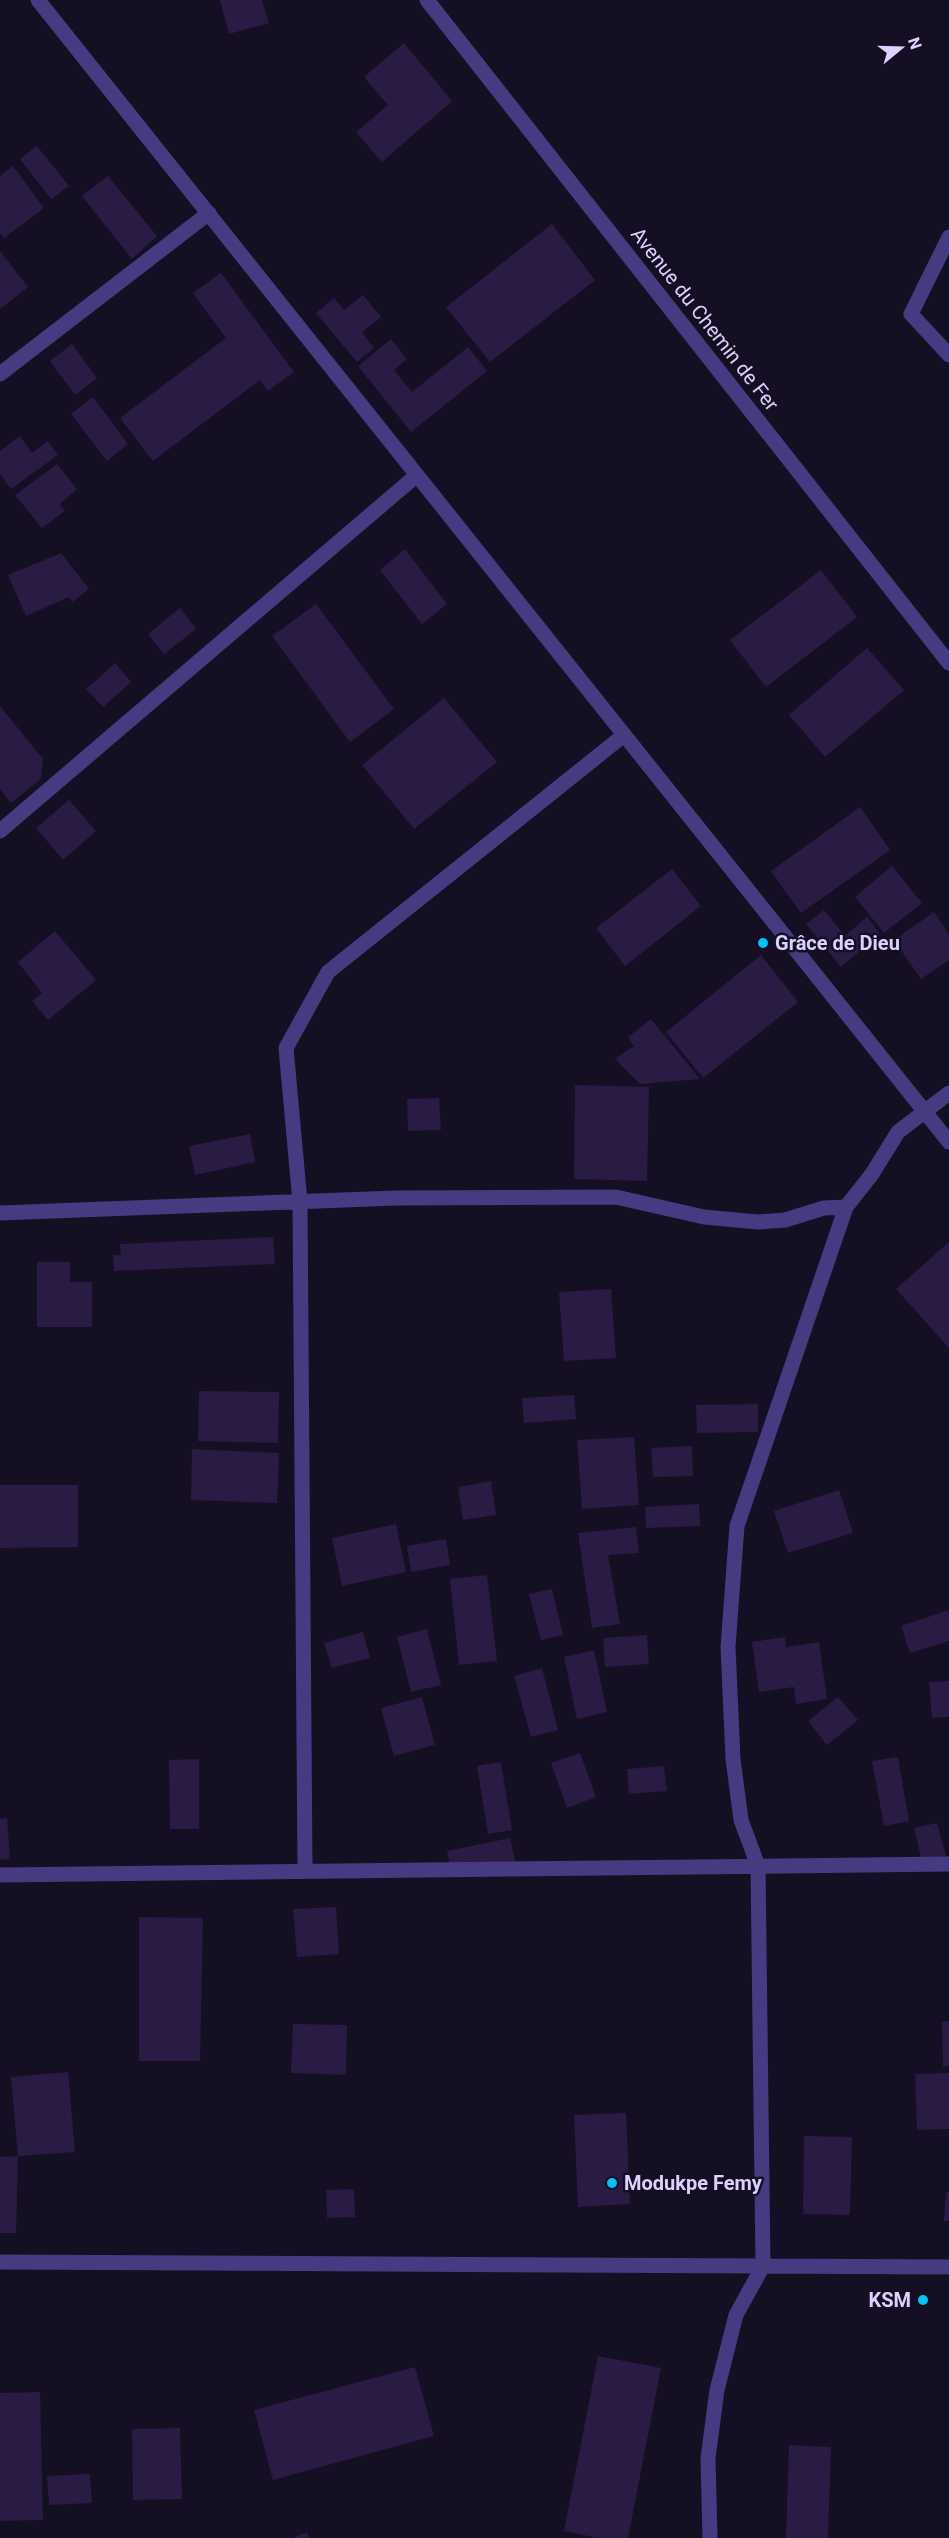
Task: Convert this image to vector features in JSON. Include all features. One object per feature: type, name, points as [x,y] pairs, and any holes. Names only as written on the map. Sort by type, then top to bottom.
[{"type":"street","points":[[38,0],[949,1142]]},
{"type":"street","name":"Avenue du Chemin de Fer","points":[[427,0],[949,663]]},
{"type":"street","points":[[0,374],[209,213]]},
{"type":"street","points":[[949,237],[911,314],[949,355]]},
{"type":"street","points":[[0,831],[417,475]]},
{"type":"street","points":[[305,1870],[300,1202],[286,1048],[328,972],[624,735]]},
{"type":"street","points":[[710,2538],[708,2458],[717,2390],[736,2315],[763,2266],[758,1866],[741,1820],[734,1759],[728,1647],[737,1526],[846,1206],[872,1174],[898,1132],[949,1093]]},
{"type":"street","points":[[0,1213],[396,1198],[616,1197],[704,1217],[758,1222],[785,1220],[824,1208],[846,1206]]},
{"type":"street","points":[[0,1875],[949,1864]]},
{"type":"street","points":[[0,2262],[949,2267]]},
{"type":"building","points":[[220,0],[262,0],[269,23],[229,34]]},
{"type":"building","points":[[404,43],[452,101],[382,162],[356,132],[388,105],[364,77]]},
{"type":"building","points":[[37,146],[69,186],[51,199],[20,159]]},
{"type":"building","points":[[13,166],[44,208],[4,238],[0,233],[0,176]]},
{"type":"building","points":[[108,176],[157,236],[132,259],[82,196]]},
{"type":"building","points":[[552,224],[595,280],[490,362],[446,307]]},
{"type":"building","points":[[0,251],[28,287],[0,309]]},
{"type":"building","points":[[221,273],[294,372],[268,391],[260,380],[153,461],[120,418],[226,338],[193,293]]},
{"type":"building","points":[[363,295],[381,317],[362,332],[374,348],[357,362],[316,313],[334,298],[344,310]]},
{"type":"building","points":[[391,339],[407,359],[394,370],[412,392],[468,347],[487,371],[411,432],[358,366]]},
{"type":"building","points":[[72,344],[97,378],[75,395],[50,361]]},
{"type":"building","points":[[93,397],[128,444],[107,461],[71,414]]},
{"type":"building","points":[[20,436],[32,453],[48,441],[58,455],[11,489],[0,474],[0,451]]},
{"type":"building","points":[[57,464],[77,489],[60,504],[65,511],[42,528],[15,495]]},
{"type":"building","points":[[405,549],[447,604],[422,624],[380,570]]},
{"type":"building","points":[[61,553],[89,589],[72,602],[69,597],[26,616],[8,575]]},
{"type":"building","points":[[821,570],[857,617],[766,687],[730,640]]},
{"type":"building","points":[[316,604],[394,709],[350,742],[272,636]]},
{"type":"building","points":[[180,608],[196,629],[164,654],[148,634]]},
{"type":"building","points":[[867,648],[904,690],[825,757],[789,715]]},
{"type":"building","points":[[115,663],[131,682],[103,707],[86,689]]},
{"type":"building","points":[[444,698],[497,762],[414,829],[362,765]]},
{"type":"building","points":[[0,706],[43,759],[41,779],[11,803],[0,789]]},
{"type":"building","points":[[69,800],[96,831],[63,860],[36,828]]},
{"type":"building","points":[[860,807],[890,850],[801,913],[771,871]]},
{"type":"building","points":[[892,866],[922,903],[884,933],[855,897]]},
{"type":"building","points":[[672,869],[701,906],[625,966],[596,928]]},
{"type":"building","points":[[824,910],[845,936],[867,917],[880,934],[841,967],[806,924]]},
{"type":"building","points":[[934,912],[949,934],[949,960],[921,979],[894,940]]},
{"type":"building","points":[[55,931],[96,980],[48,1020],[32,1001],[42,993],[18,962]]},
{"type":"building","points":[[761,955],[798,1002],[703,1078],[666,1032]]},
{"type":"building","points":[[651,1019],[700,1079],[640,1084],[615,1059],[634,1046],[628,1037]]},
{"type":"building","points":[[575,1085],[649,1087],[647,1181],[574,1179]]},
{"type":"building","points":[[439,1098],[441,1130],[408,1131],[407,1099]]},
{"type":"building","points":[[250,1134],[255,1162],[195,1175],[189,1146]]},
{"type":"building","points":[[273,1237],[275,1264],[114,1271],[113,1255],[121,1255],[120,1244]]},
{"type":"building","points":[[949,1242],[949,1348],[896,1289]]},
{"type":"building","points":[[37,1262],[70,1262],[70,1282],[92,1282],[92,1327],[37,1327]]},
{"type":"building","points":[[611,1289],[616,1358],[564,1361],[559,1292]]},
{"type":"building","points":[[199,1391],[279,1392],[278,1443],[198,1441]]},
{"type":"building","points":[[574,1395],[576,1419],[524,1423],[522,1398]]},
{"type":"building","points":[[758,1404],[758,1432],[697,1433],[696,1405]]},
{"type":"building","points":[[634,1437],[639,1505],[582,1509],[577,1440]]},
{"type":"building","points":[[692,1446],[693,1476],[653,1477],[651,1448]]},
{"type":"building","points":[[192,1449],[279,1453],[277,1503],[191,1500]]},
{"type":"building","points":[[491,1481],[496,1515],[463,1520],[458,1487]]},
{"type":"building","points":[[0,1485],[78,1485],[78,1547],[0,1548]]},
{"type":"building","points":[[839,1490],[853,1533],[788,1553],[774,1511]]},
{"type":"building","points":[[699,1504],[700,1526],[646,1528],[645,1507]]},
{"type":"building","points":[[396,1524],[406,1572],[342,1586],[332,1538]]},
{"type":"building","points":[[636,1527],[639,1553],[608,1555],[620,1624],[592,1628],[578,1533]]},
{"type":"building","points":[[446,1539],[450,1565],[411,1572],[407,1546]]},
{"type":"building","points":[[487,1575],[497,1661],[459,1665],[450,1579]]},
{"type":"building","points":[[552,1589],[563,1635],[541,1640],[529,1594]]},
{"type":"building","points":[[949,1610],[949,1641],[910,1653],[901,1626]]},
{"type":"building","points":[[427,1629],[441,1685],[411,1692],[397,1637]]},
{"type":"building","points":[[363,1632],[370,1658],[332,1668],[324,1643]]},
{"type":"building","points":[[647,1635],[649,1664],[605,1667],[603,1638]]},
{"type":"building","points":[[785,1637],[786,1647],[819,1642],[827,1699],[796,1704],[794,1687],[759,1692],[752,1642]]},
{"type":"building","points":[[594,1650],[607,1712],[577,1719],[564,1657]]},
{"type":"building","points":[[542,1668],[558,1730],[531,1737],[514,1676]]},
{"type":"building","points":[[949,1681],[949,1717],[932,1718],[929,1682]]},
{"type":"building","points":[[422,1697],[435,1745],[394,1756],[381,1708]]},
{"type":"building","points":[[838,1697],[858,1720],[827,1745],[808,1721]]},
{"type":"building","points":[[580,1753],[596,1797],[567,1808],[551,1763]]},
{"type":"building","points":[[898,1757],[909,1821],[884,1826],[872,1761]]},
{"type":"building","points":[[199,1759],[199,1829],[170,1829],[169,1760]]},
{"type":"building","points":[[501,1762],[512,1830],[488,1834],[477,1766]]},
{"type":"building","points":[[664,1766],[667,1791],[629,1794],[627,1769]]},
{"type":"building","points":[[7,1818],[10,1859],[0,1860],[0,1819]]},
{"type":"building","points":[[937,1823],[946,1856],[922,1862],[914,1828]]},
{"type":"building","points":[[510,1838],[516,1864],[452,1877],[447,1851]]},
{"type":"building","points":[[336,1907],[339,1954],[297,1957],[293,1909]]},
{"type":"building","points":[[139,1917],[203,1918],[200,2061],[139,2061]]},
{"type":"building","points":[[949,2021],[949,2066],[943,2066],[942,2022]]},
{"type":"building","points":[[293,2024],[347,2025],[346,2075],[291,2073]]},
{"type":"building","points":[[68,2072],[75,2152],[18,2156],[11,2077]]},
{"type":"building","points":[[949,2073],[949,2129],[917,2130],[915,2074]]},
{"type":"building","points":[[626,2113],[630,2204],[578,2207],[574,2115]]},
{"type":"building","points":[[804,2136],[852,2137],[850,2215],[803,2214]]},
{"type":"building","points":[[18,2156],[16,2233],[0,2233],[0,2157]]},
{"type":"building","points":[[354,2189],[355,2217],[327,2218],[326,2190]]},
{"type":"building","points":[[946,2192],[949,2192],[949,2221],[944,2221]]},
{"type":"building","points":[[598,2356],[661,2368],[628,2538],[598,2538],[564,2531]]},
{"type":"building","points":[[415,2367],[434,2436],[273,2480],[254,2410]]},
{"type":"building","points":[[40,2392],[43,2520],[0,2521],[0,2393]]},
{"type":"building","points":[[180,2428],[182,2499],[133,2500],[132,2429]]},
{"type":"building","points":[[789,2445],[831,2447],[828,2538],[786,2538]]},
{"type":"building","points":[[90,2474],[92,2503],[49,2505],[47,2476]]},
{"type":"building","points":[[307,2532],[309,2538],[292,2538]]},
{"type":"place","name":"Grâce de Dieu","points":[[763,943]]},
{"type":"place","name":"Modukpe Femy","points":[[612,2183]]},
{"type":"place","name":"KSM","points":[[923,2300]]}]
